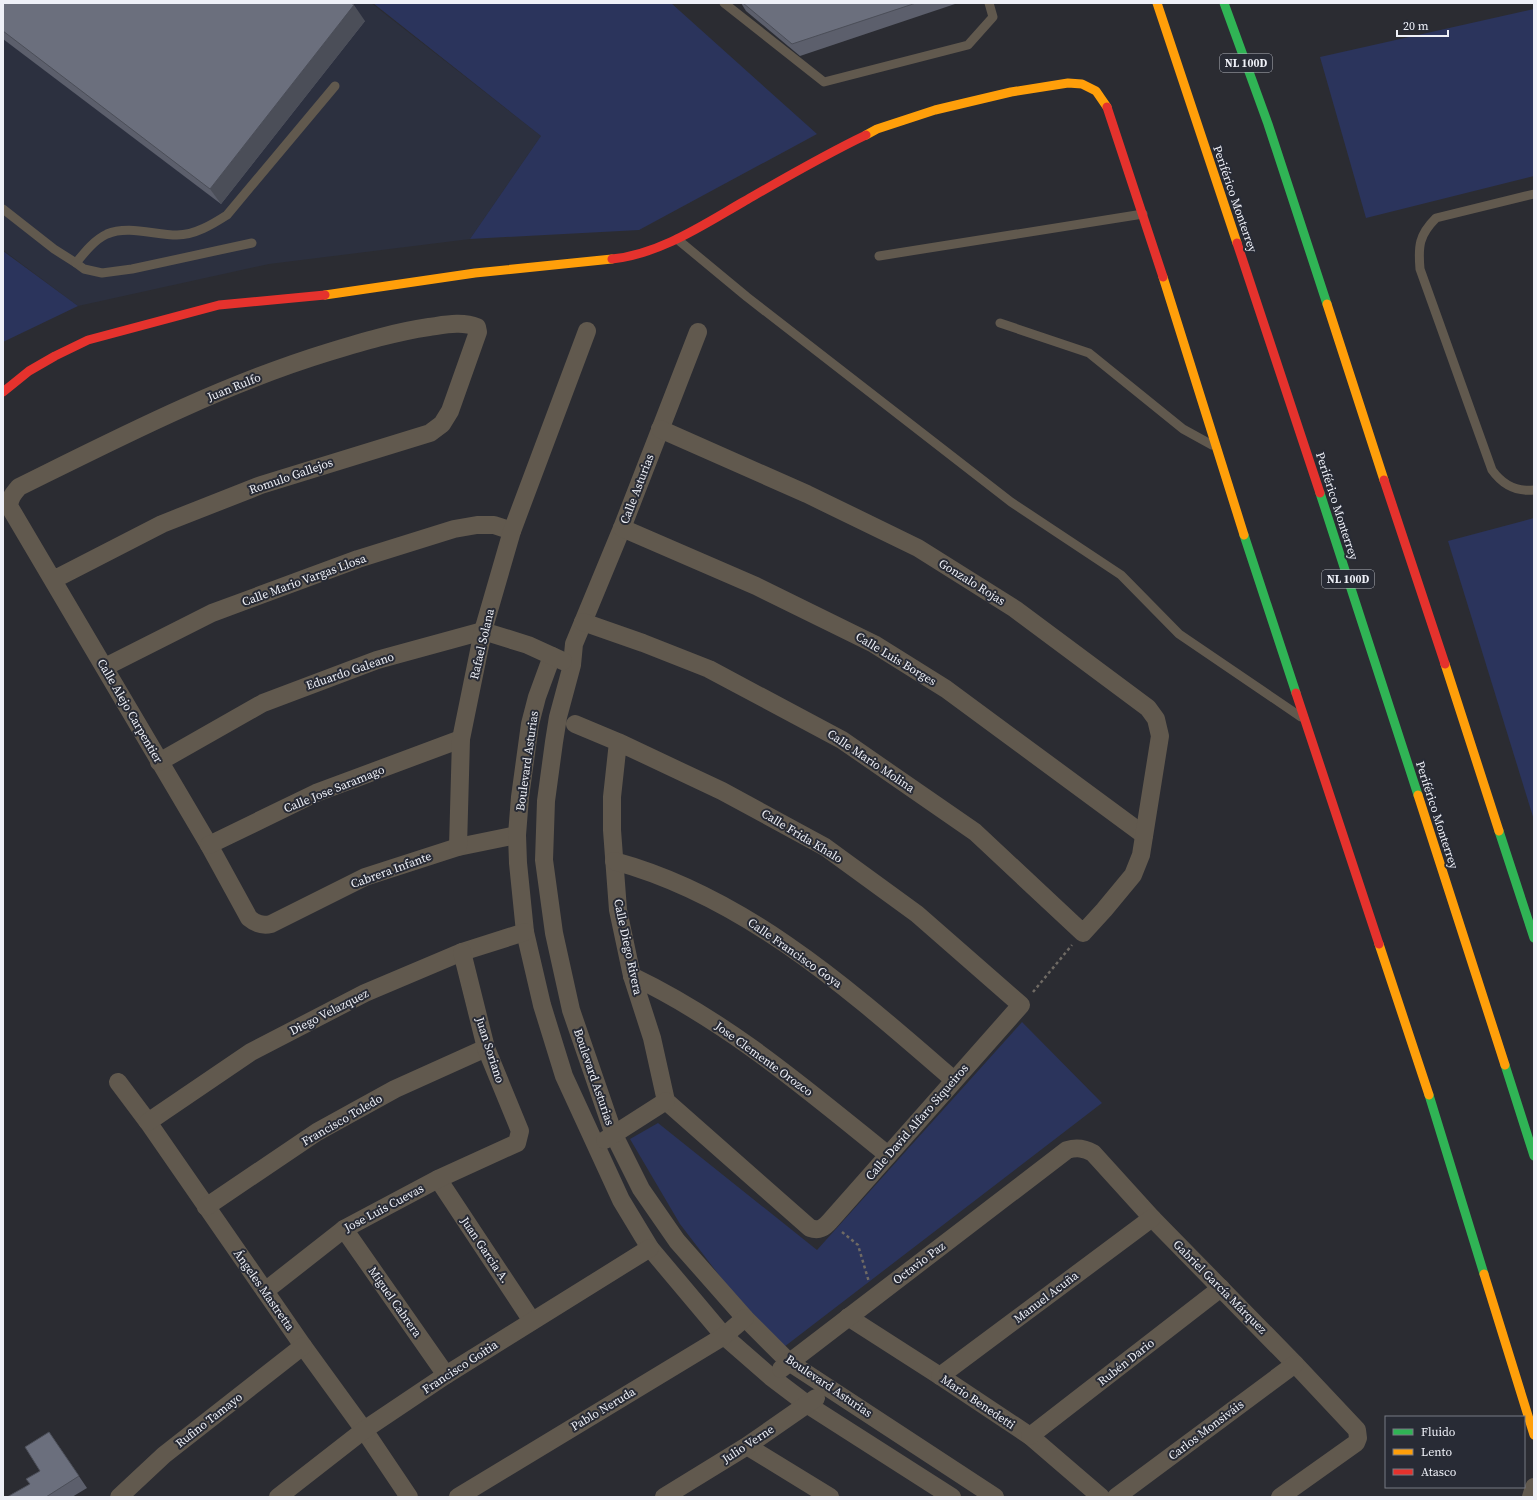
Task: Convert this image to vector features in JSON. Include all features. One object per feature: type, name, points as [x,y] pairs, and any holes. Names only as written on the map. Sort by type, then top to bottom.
[{"type":"main road","name":"Periférico Monterrey","points":[[1157,3],[1355,599],[1534,1156]]},
{"type":"main road","name":"NL 100D","points":[[1224,3],[1273,139],[1534,938]]},
{"type":"main road","points":[[3,392],[55,356],[88,340],[219,305],[331,294],[475,274],[627,257],[646,252],[691,232],[830,152],[877,129],[935,110],[1011,92],[1068,83],[1082,84],[1096,91],[1107,106],[1143,214],[1216,447],[1416,1056],[1534,1435]]},
{"type":"street","name":"Juan Rulfo","points":[[10,506],[12,495],[19,487],[123,435],[212,395],[296,362],[375,338],[415,329],[466,324],[477,327],[478,332]]},
{"type":"street","name":"Rafael Solana","points":[[458,847],[462,739],[483,631],[512,531],[587,331]]},
{"type":"street","name":"Romulo Gallejos","points":[[53,580],[162,524],[262,485],[430,433],[442,424],[450,411],[478,332]]},
{"type":"street","name":"Calle Asturias","points":[[572,665],[574,644],[622,528],[698,332]]},
{"type":"street","name":"Gonzalo Rojas","points":[[660,429],[807,494],[918,548],[1015,609],[1148,708],[1156,719],[1160,736],[1141,855],[1133,876],[1083,933]]},
{"type":"street","name":"Calle Alejo Carpentier","points":[[10,506],[209,845],[249,918]]},
{"type":"street","name":"Calle Mario Vargas Llosa","points":[[105,667],[212,613],[358,559],[454,529],[476,525],[494,526],[512,531]]},
{"type":"street","name":"Calle Luis Borges","points":[[622,528],[756,586],[874,644],[946,689],[1144,835]]},
{"type":"street","name":"Calle Mario Molina","points":[[584,622],[709,668],[842,740],[975,832],[1083,933]]},
{"type":"street","points":[[483,631],[528,645],[572,665]]},
{"type":"street","name":"Eduardo Galeano","points":[[159,762],[263,703],[377,660],[483,631]]},
{"type":"street","points":[[552,656],[574,644]]},
{"type":"street","name":"Boulevard Asturias","points":[[552,656],[537,696],[530,724],[517,835],[518,863],[525,932],[542,1006],[564,1076],[620,1200],[650,1248],[724,1336],[771,1377],[808,1405],[952,1497]]},
{"type":"street","name":"Boulevard Asturias","points":[[572,665],[558,717],[554,742],[546,802],[544,860],[554,933],[571,1010],[614,1135],[641,1189],[677,1241],[745,1318],[789,1362],[996,1497]]},
{"type":"street","name":"Calle Frida Khalo","points":[[575,724],[618,742],[722,791],[825,847],[917,914],[1021,1005]]},
{"type":"street","name":"Calle Jose Saramago","points":[[209,845],[316,793],[462,739]]},
{"type":"street","name":"Calle Diego Rivera","points":[[618,742],[612,797],[614,861],[618,910],[632,976],[652,1038],[666,1101]]},
{"type":"street","name":"Cabrera Infante","points":[[249,918],[260,925],[271,924],[365,877],[458,847],[517,835]]},
{"type":"street","name":"Calle Francisco Goya","points":[[614,861],[644,869],[687,887],[748,919],[804,956],[856,996],[954,1080]]},
{"type":"street","name":"Diego Velazquez","points":[[148,1122],[251,1052],[365,993],[462,952],[525,932]]},
{"type":"street","name":"Juan Soriano","points":[[462,952],[486,1048],[520,1131],[518,1140],[514,1145]]},
{"type":"street","name":"Jose Clemente Orozco","points":[[632,976],[658,988],[705,1015],[775,1064],[888,1155]]},
{"type":"street","name":"Calle David Alfaro Siqueiros","points":[[666,1101],[810,1228],[817,1230],[821,1229],[830,1221],[1021,1005]]},
{"type":"street","name":"Francisco Toledo","points":[[206,1207],[317,1132],[395,1090],[486,1048]]},
{"type":"street","name":"Ángeles Mastretta","points":[[118,1082],[148,1122],[303,1346],[364,1430],[409,1497]]},
{"type":"street","points":[[596,1146],[666,1101]]},
{"type":"street","name":"Jose Luis Cuevas","points":[[265,1291],[344,1229],[438,1179],[514,1145]]},
{"type":"street","name":"Gabriel García Márquez","points":[[1067,1150],[1079,1148],[1093,1152],[1152,1218],[1222,1288],[1354,1426],[1358,1434],[1356,1443],[1280,1497]]},
{"type":"street","name":"Octavio Paz","points":[[771,1377],[1067,1150]]},
{"type":"street","name":"Juan Garcia A.","points":[[438,1179],[532,1321]]},
{"type":"street","name":"Manuel Acuña","points":[[940,1376],[1152,1218]]},
{"type":"street","name":"Miguel Cabrera","points":[[344,1229],[446,1375]]},
{"type":"street","name":"Francisco Goitia","points":[[278,1497],[364,1430],[446,1375],[650,1248]]},
{"type":"street","name":"Rubén Dario","points":[[1030,1436],[1222,1288]]},
{"type":"street","name":"Mario Benedetti","points":[[848,1317],[1030,1436],[1101,1497]]},
{"type":"street","name":"Pablo Neruda","points":[[458,1497],[724,1336],[745,1318]]},
{"type":"street","name":"Rufino Tamayo","points":[[119,1497],[164,1455],[303,1346]]},
{"type":"street","name":"Carlos Monsiváis","points":[[1116,1497],[1295,1364]]},
{"type":"street","name":"Julio Verne","points":[[664,1497],[747,1446],[808,1405],[829,1387]]},
{"type":"street","points":[[747,1446],[830,1497]]},
{"type":"street","points":[[1531,1497],[1534,1488]]},
{"type":"lane","points":[[724,3],[824,82],[968,45],[993,17],[989,3]]},
{"type":"lane","points":[[76,264],[90,246],[107,234],[123,231],[178,235],[208,227],[227,215],[335,86]]},
{"type":"lane","points":[[1534,194],[1436,218],[1425,228],[1419,253],[1420,269],[1492,470],[1498,478],[1507,485],[1520,490],[1534,490]]},
{"type":"lane","points":[[3,210],[54,250],[84,269],[102,273],[132,269],[252,244]]},
{"type":"lane","points":[[879,256],[1143,214]]},
{"type":"lane","points":[[676,238],[747,298],[1011,502],[1121,575],[1179,634],[1305,720]]},
{"type":"lane","points":[[1000,322],[1089,353],[1183,429],[1216,447]]},
{"type":"path","points":[[1021,1005],[1083,933]]},
{"type":"path","points":[[830,1221],[858,1245],[873,1298]]},
{"type":"shaded area","points":[[3,3],[371,3],[541,136],[470,239],[269,264],[78,306],[3,250]]},
{"type":"shaded area","points":[[373,3],[671,3],[817,134],[639,230],[470,239],[541,136]]},
{"type":"shaded area","points":[[1534,9],[1534,176],[1366,218],[1320,57]]},
{"type":"shaded area","points":[[3,251],[78,306],[3,342]]},
{"type":"shaded area","points":[[1534,518],[1534,820],[1448,541]]},
{"type":"shaded area","points":[[1022,1022],[1102,1103],[784,1347],[735,1296],[680,1224],[630,1139],[658,1123],[817,1250]]},
{"type":"building","points":[[3,3],[351,3],[354,5],[210,189],[3,31]]},
{"type":"building","points":[[743,3],[916,3],[792,44]]},
{"type":"building","points":[[49,1432],[79,1476],[46,1497],[7,1497],[30,1484],[26,1479],[40,1471],[25,1447]]},
{"type":"traffic: fast","points":[[1224,3],[1268,124],[1327,304]]},
{"type":"traffic: fast","points":[[1320,493],[1418,795]]},
{"type":"traffic: fast","points":[[1244,535],[1296,693]]},
{"type":"traffic: fast","points":[[1499,831],[1534,938]]},
{"type":"traffic: fast","points":[[1505,1065],[1534,1156]]},
{"type":"traffic: fast","points":[[1429,1095],[1484,1274]]},
{"type":"traffic: slow","points":[[1157,3],[1237,243]]},
{"type":"traffic: slow","points":[[866,135],[877,129],[935,110],[1011,92],[1068,83],[1082,84],[1096,91],[1107,107]]},
{"type":"traffic: slow","points":[[325,295],[475,273],[612,259]]},
{"type":"traffic: slow","points":[[1163,277],[1244,535]]},
{"type":"traffic: slow","points":[[1327,304],[1384,480]]},
{"type":"traffic: slow","points":[[1445,664],[1499,831]]},
{"type":"traffic: slow","points":[[1418,795],[1505,1065]]},
{"type":"traffic: slow","points":[[1379,944],[1429,1095]]},
{"type":"traffic: slow","points":[[1484,1274],[1534,1435]]},
{"type":"traffic: jam","points":[[1107,107],[1163,277]]},
{"type":"traffic: jam","points":[[612,259],[647,251],[664,245],[697,229],[804,167],[866,135]]},
{"type":"traffic: jam","points":[[1237,243],[1320,493]]},
{"type":"traffic: jam","points":[[3,392],[29,371],[88,340],[219,305],[325,295]]},
{"type":"traffic: jam","points":[[1384,480],[1445,664]]},
{"type":"traffic: jam","points":[[1296,693],[1379,944]]}]
